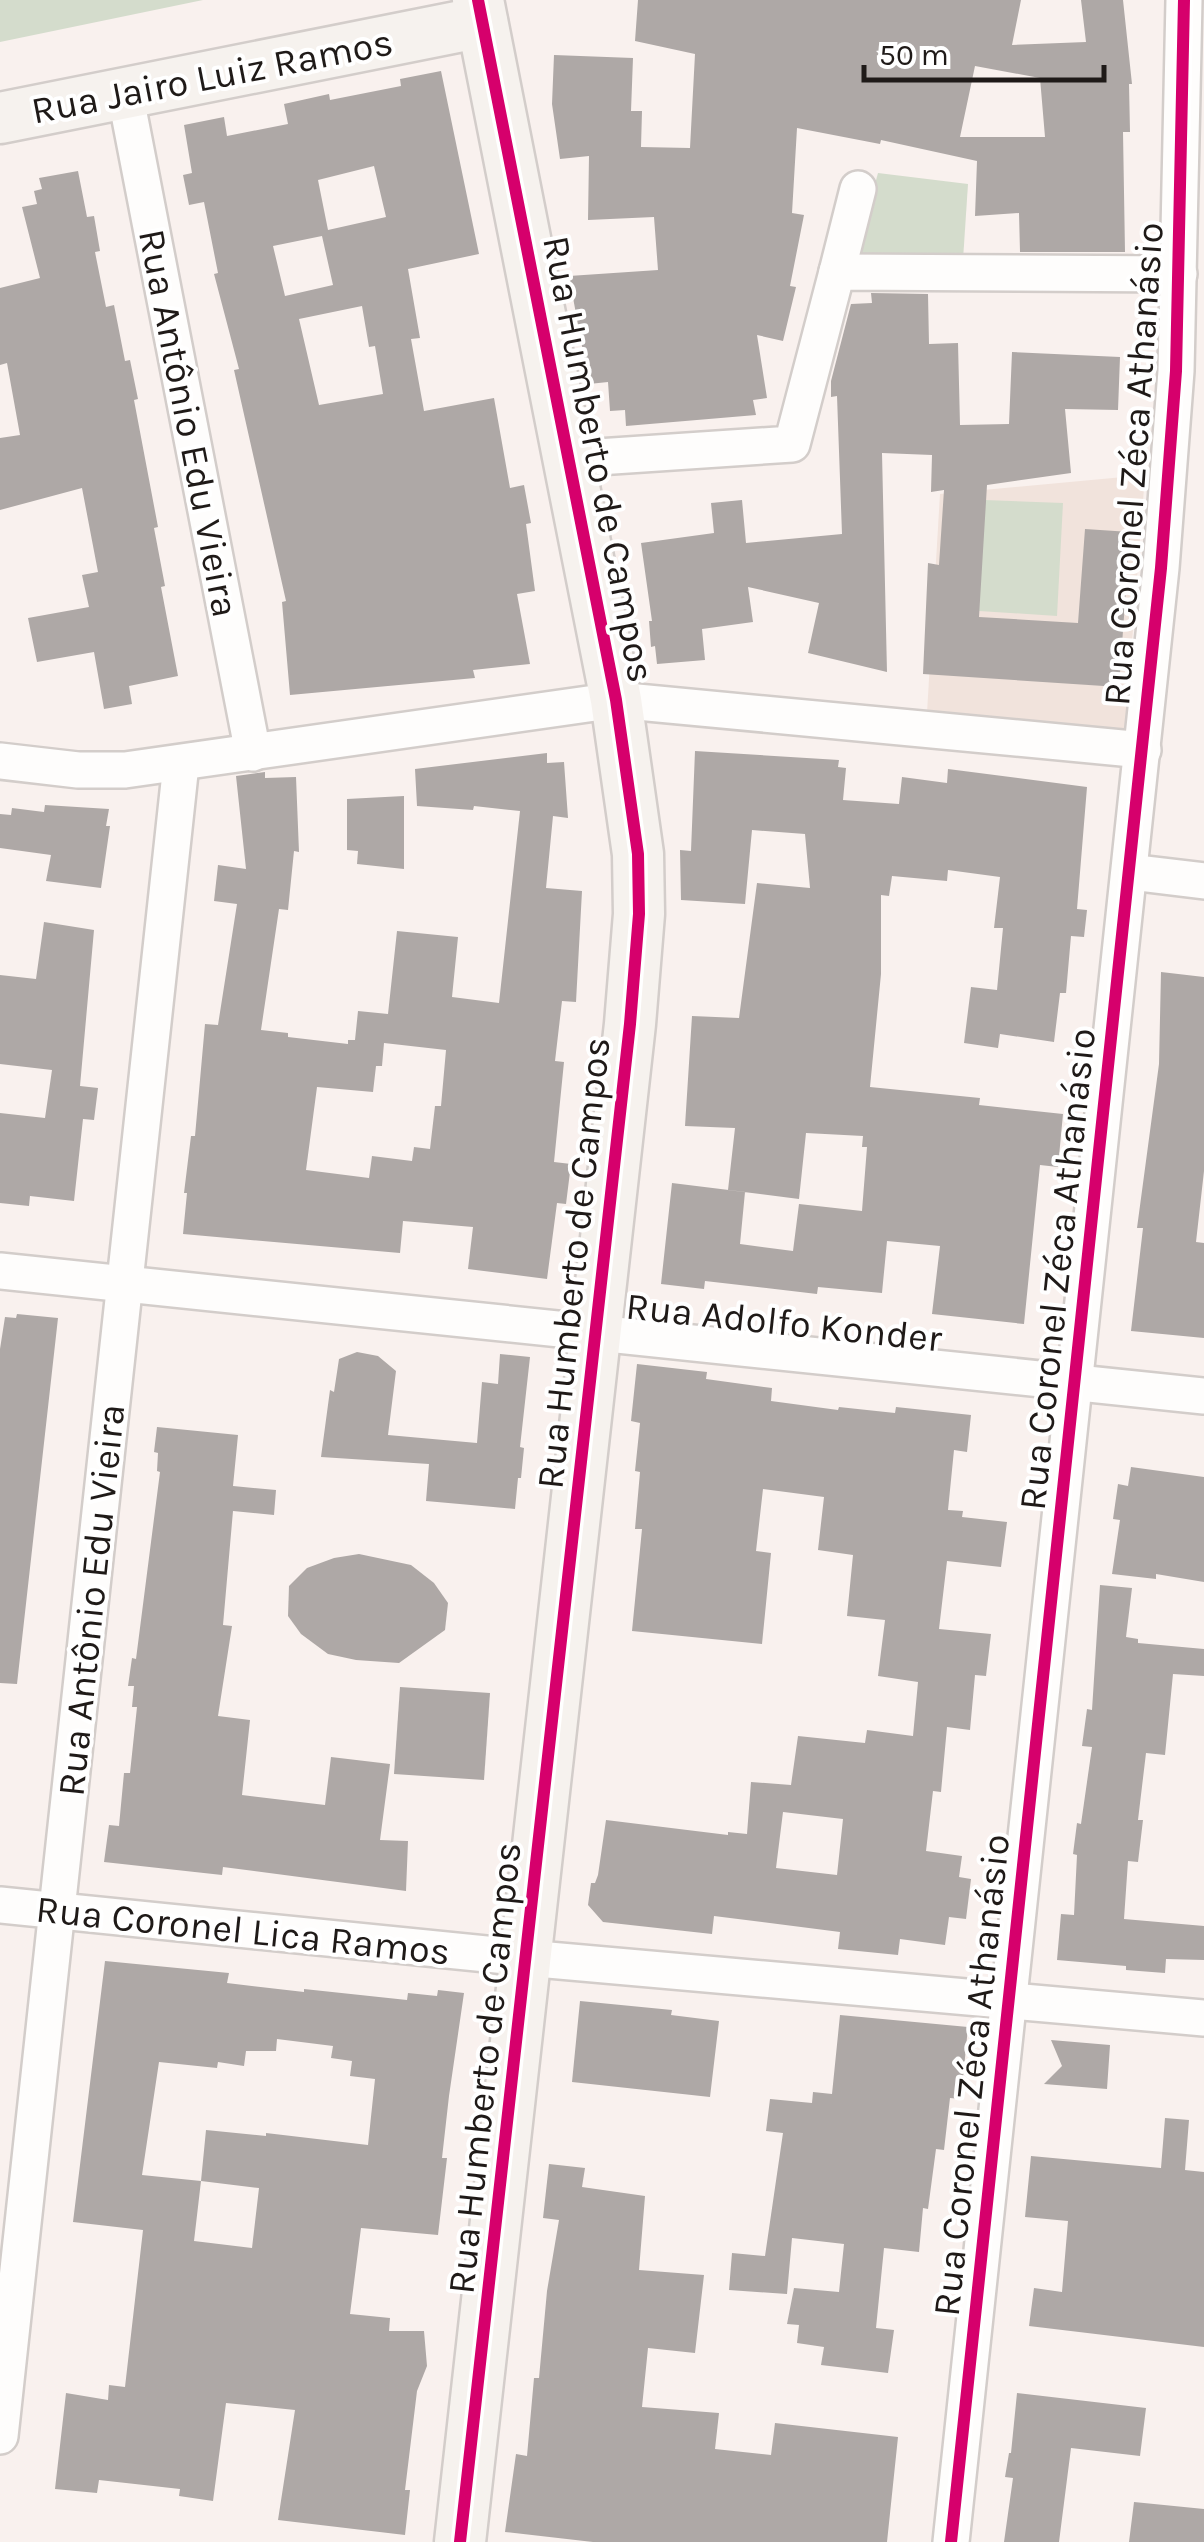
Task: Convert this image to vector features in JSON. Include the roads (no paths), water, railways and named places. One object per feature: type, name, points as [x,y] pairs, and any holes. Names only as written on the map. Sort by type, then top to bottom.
[{"type":"main road","name":"Rua Jairo Luiz Ramos","points":[[0,118],[480,11]]},
{"type":"main road","name":"Rua Humberto de Campos","points":[[460,2542],[596,1333],[639,914],[632,805],[616,700],[480,11]]},
{"type":"street","name":"Rua Coronel Zéca Athanásio","points":[[951,2542],[1143,750],[1170,446],[1179,274],[1184,0]]},
{"type":"street","name":"Rua Antônio Edu Vieira","points":[[124,93],[253,753]]},
{"type":"street","points":[[568,459],[792,444],[858,189]]},
{"type":"street","points":[[836,272],[1179,274]]},
{"type":"street","points":[[0,761],[78,770],[125,770],[616,700],[1143,750]]},
{"type":"street","name":"Rua Antônio Edu Vieira","points":[[0,2436],[182,764]]},
{"type":"street","points":[[1130,872],[1204,881]]},
{"type":"street","name":"Rua Adolfo Konder","points":[[0,1271],[1204,1396]]},
{"type":"street","name":"Rua Coronel Lica Ramos","points":[[0,1905],[526,1958],[1204,2018]]}]
